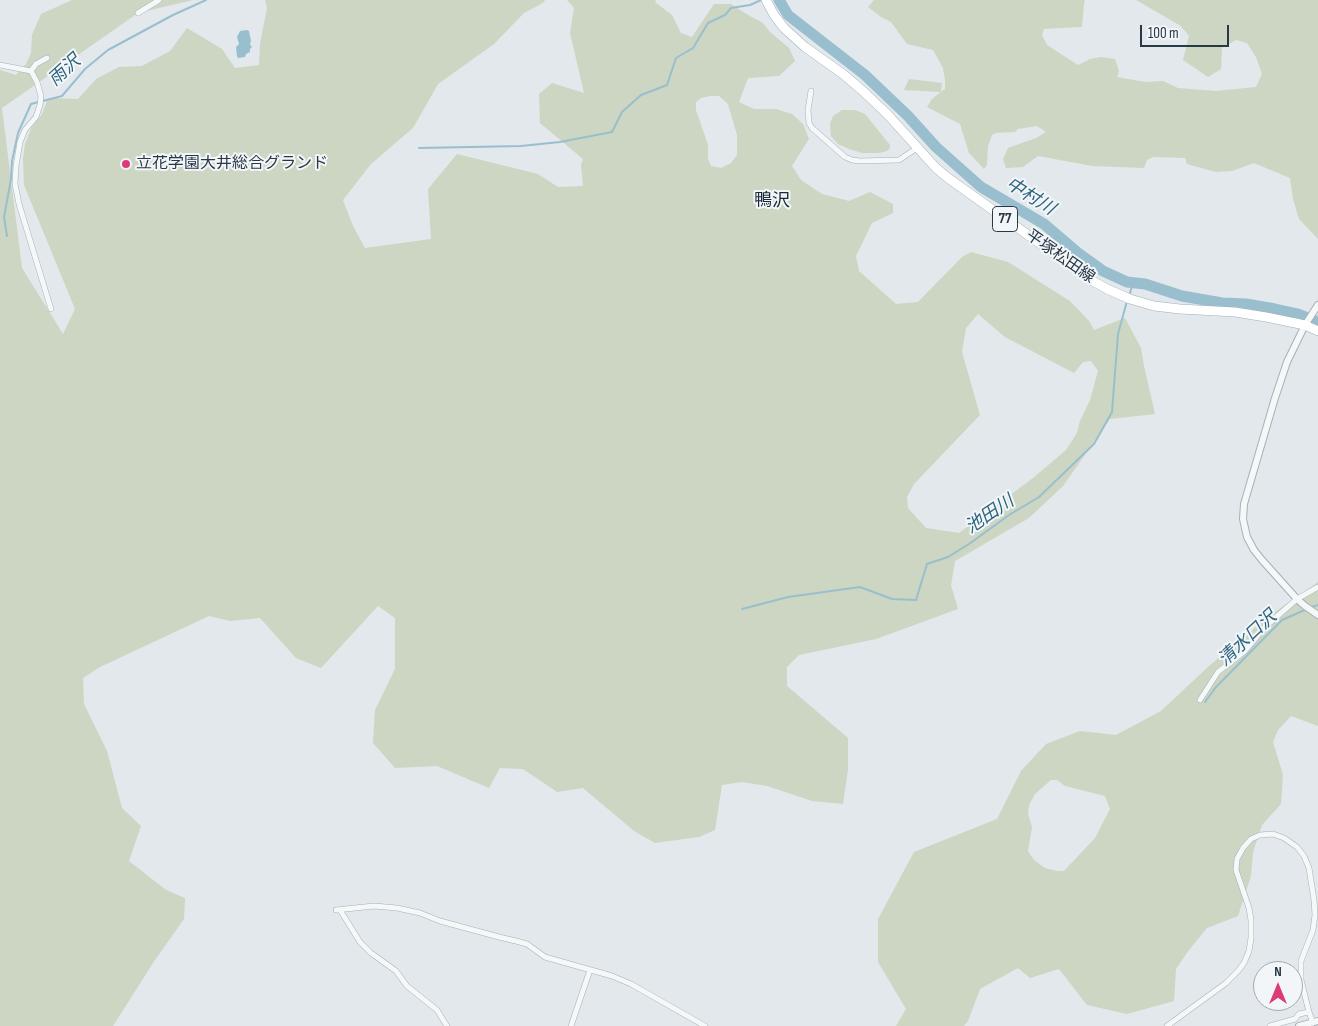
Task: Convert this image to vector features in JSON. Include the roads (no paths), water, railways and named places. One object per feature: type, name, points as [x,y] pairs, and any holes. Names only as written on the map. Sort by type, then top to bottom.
[{"type":"main road","name":"平塚松田線","points":[[766,0],[784,28],[805,47],[843,74],[864,92],[888,115],[936,168],[959,187],[1107,289],[1130,299],[1154,306],[1235,312],[1306,323],[1318,330]]},
{"type":"street","points":[[138,14],[159,0]]},
{"type":"street","points":[[31,71],[36,64],[46,58]]},
{"type":"street","points":[[0,66],[31,71]]},
{"type":"street","points":[[31,71],[41,96],[40,105],[36,117],[25,130],[20,142],[15,184],[19,204],[51,309]]},
{"type":"street","points":[[812,91],[808,110],[809,123],[812,128],[845,157],[860,162],[899,160],[917,148]]},
{"type":"street","points":[[1318,304],[1306,323],[1287,362],[1244,504],[1243,519],[1254,550],[1297,599],[1318,615]]},
{"type":"street","points":[[1200,700],[1218,672],[1245,651],[1266,626],[1297,599],[1318,587]]},
{"type":"street","points":[[1167,1026],[1226,983],[1244,963],[1249,951],[1251,920],[1249,908],[1236,870],[1237,860],[1250,839],[1260,835],[1273,834],[1284,838],[1297,847],[1304,856],[1309,868],[1314,900],[1313,930],[1301,961],[1301,980],[1309,1012],[1316,1022],[1299,1026]]},
{"type":"street","points":[[447,1026],[437,1010],[407,986],[396,972],[360,942],[338,910],[374,906],[397,908],[527,944],[545,957],[612,976],[631,984],[705,1026]]},
{"type":"street","points":[[572,1026],[590,970]]},
{"type":"street","points":[[1270,1026],[1295,1019],[1299,1014],[1309,1012]]},
{"type":"water","points":[[240,31],[249,31],[252,47],[245,57],[238,58],[236,47],[239,44],[237,37]]},
{"type":"waterway","name":"雨沢","points":[[7,236],[4,217],[11,179],[12,161],[18,133],[31,104],[62,96],[85,69],[108,50],[173,15],[206,0]]},
{"type":"waterway","points":[[419,148],[521,146],[560,142],[612,132],[622,112],[641,95],[667,85],[676,58],[693,48],[708,23],[725,15],[731,8],[750,5],[761,0]]},
{"type":"waterway","name":"中村川","points":[[779,0],[788,15],[865,75],[908,116],[936,147],[981,187],[1044,224],[1103,271],[1127,282],[1145,284],[1182,296],[1275,309],[1298,314],[1318,322]]},
{"type":"waterway","name":"池田川","points":[[1129,297],[1133,282]]},
{"type":"waterway","name":"池田川","points":[[742,609],[788,597],[860,587],[892,599],[916,600],[927,564],[948,557],[1039,497],[1094,444],[1112,412],[1118,334],[1127,301]]},
{"type":"waterway","name":"清水口沢","points":[[1311,607],[1318,605]]},
{"type":"waterway","name":"清水口沢","points":[[1205,702],[1216,687],[1282,620],[1307,609]]},
{"type":"place","name":"立花学園大井総合グランド","points":[[126,164]]},
{"type":"district","name":"鴨沢","points":[[772,201]]}]
